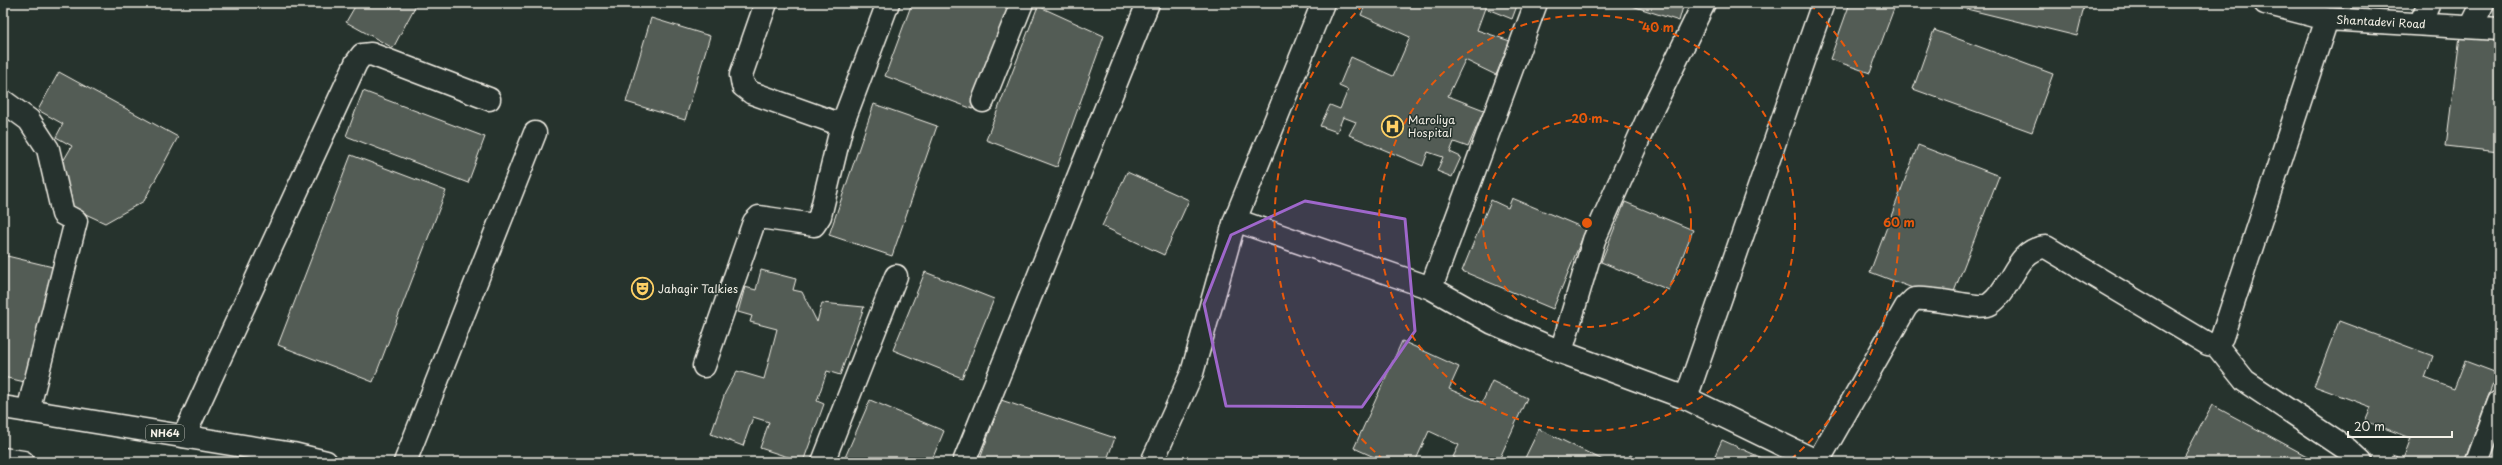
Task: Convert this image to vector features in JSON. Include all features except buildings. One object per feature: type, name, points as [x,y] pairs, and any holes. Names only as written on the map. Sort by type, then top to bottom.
[{"type":"main road","points":[[766,3],[741,75],[743,86],[752,94],[842,125]]},
{"type":"main road","points":[[704,366],[754,222],[759,217],[768,217],[814,225],[820,216],[842,125],[888,3]]},
{"type":"main road","points":[[983,101],[1022,3]]},
{"type":"main road","points":[[964,462],[1148,3]]},
{"type":"main road","points":[[1152,462],[1192,373],[1236,220],[1323,3]]},
{"type":"main road","points":[[1431,288],[1536,3]]},
{"type":"main road","points":[[1561,352],[1594,240],[1647,120],[1704,3]]},
{"type":"main road","points":[[1686,398],[1823,3]]},
{"type":"main road","name":"Shantadevi Road","points":[[2265,3],[2327,19],[2499,29]]},
{"type":"main road","points":[[2420,24],[2429,3]]},
{"type":"main road","points":[[2471,27],[2482,3]]},
{"type":"main road","points":[[2216,345],[2222,337],[2327,19]]},
{"type":"main road","points":[[184,436],[356,63],[362,55],[371,54],[489,99]]},
{"type":"main road","points":[[3,101],[29,120],[48,148],[63,214],[76,221],[28,411]]},
{"type":"main road","points":[[405,462],[535,133]]},
{"type":"main road","points":[[1236,220],[1431,288],[1494,322],[1561,352],[1686,398],[1818,462],[1906,307],[1914,299],[1926,297],[1977,307],[1989,305],[1998,297],[2028,252],[2037,248],[2046,247],[2208,344],[2216,345],[2245,381],[2348,450],[2361,462]]},
{"type":"main road","points":[[823,462],[896,276]]},
{"type":"main road","points":[[2477,462],[2499,402]]},
{"type":"main road","name":"NH64","points":[[3,407],[293,454],[326,462]]},
{"type":"main road","points":[[3,459],[23,462]]},
{"type":"highlighted area","points":[[1305,201],[1405,219],[1415,331],[1362,407],[1226,406],[1204,304],[1231,235]]},
{"type":"place","name":"Maroliya Hospital","points":[[1392,126]]},
{"type":"place","name":"Jahagir Talkies","points":[[643,289]]}]
